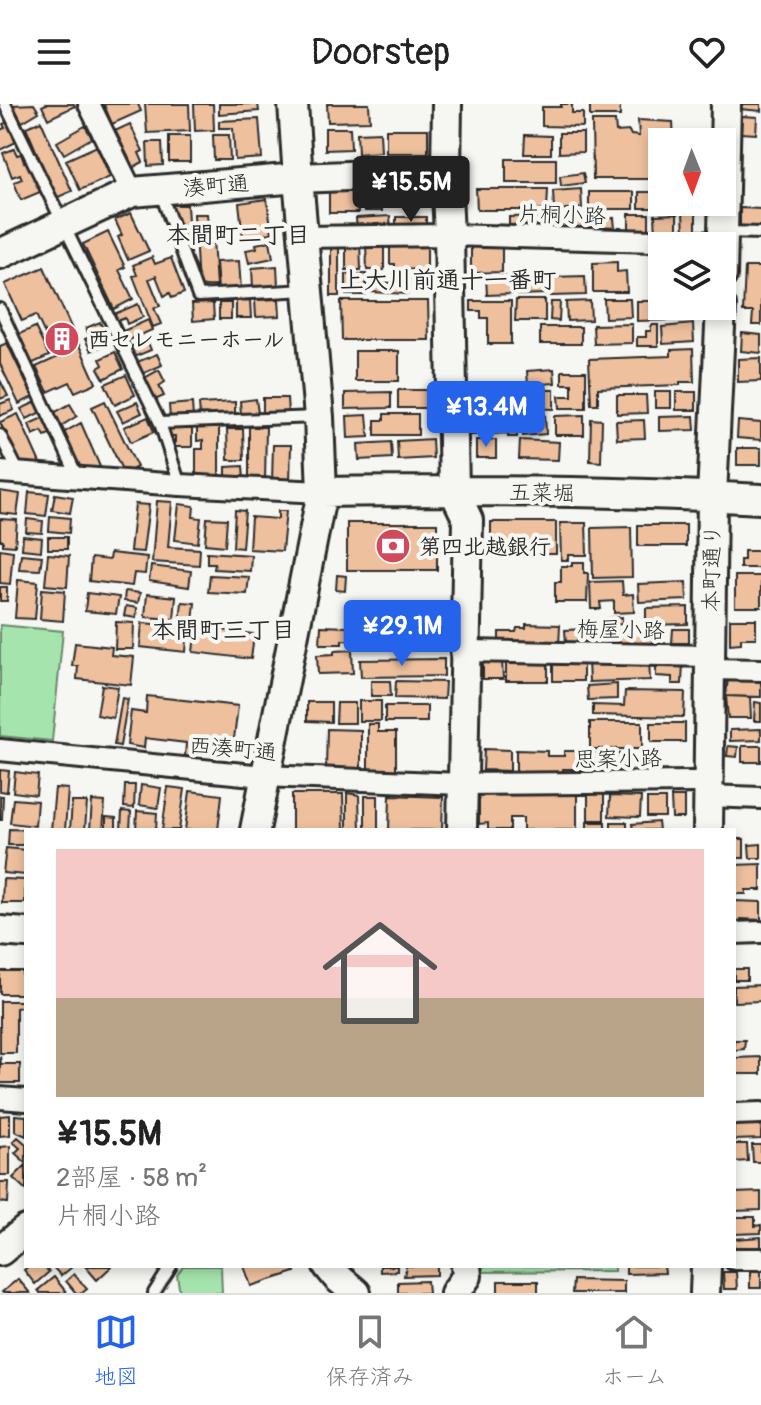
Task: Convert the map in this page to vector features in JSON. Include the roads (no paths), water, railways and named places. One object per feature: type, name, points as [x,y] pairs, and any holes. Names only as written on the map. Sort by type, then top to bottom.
[{"type":"street","points":[[89,104],[146,191]]},
{"type":"street","points":[[255,828],[322,492],[319,417],[293,104]]},
{"type":"street","points":[[447,104],[454,491],[468,520],[462,828]]},
{"type":"street","points":[[724,232],[726,104]]},
{"type":"street","name":"湊町通","points":[[0,254],[146,191],[298,178],[446,172]]},
{"type":"street","name":"片桐小路","points":[[303,237],[648,236]]},
{"type":"street","name":"本町通り","points":[[708,828],[712,496],[720,320]]},
{"type":"street","points":[[9,473],[322,492]]},
{"type":"street","name":"五菜堀","points":[[322,492],[454,491],[761,499]]},
{"type":"street","name":"梅屋小路","points":[[467,651],[710,663],[761,670]]},
{"type":"street","name":"西湊町通","points":[[0,750],[264,776],[462,784]]},
{"type":"street","name":"思案小路","points":[[462,784],[708,789],[761,798]]},
{"type":"street","points":[[0,931],[24,933]]},
{"type":"street","points":[[736,933],[761,932]]},
{"type":"street","points":[[0,1098],[24,1100]]},
{"type":"street","points":[[736,1114],[761,1113]]},
{"type":"street","points":[[0,1251],[24,1232]]},
{"type":"street","points":[[736,1259],[761,1259]]},
{"type":"street","points":[[330,1268],[356,1293]]},
{"type":"street","points":[[455,1293],[467,1276],[466,1268]]},
{"type":"street","points":[[705,1293],[706,1268]]},
{"type":"lane","points":[[5,104],[160,423],[180,485]]},
{"type":"lane","points":[[146,191],[198,296],[308,290]]},
{"type":"lane","name":"片桐小路","points":[[736,236],[761,233]]},
{"type":"lane","points":[[0,309],[78,478]]},
{"type":"lane","points":[[160,423],[319,417]]},
{"type":"lane","points":[[0,435],[9,473]]},
{"type":"lane","points":[[154,1293],[170,1268]]},
{"type":"lane","points":[[163,1293],[164,1276]]},
{"type":"place","name":"西セレモニーホール","points":[[62,339]]},
{"type":"place","name":"第四北越銀行","points":[[393,546]]},
{"type":"district","name":"本間町二丁目","points":[[238,235]]},
{"type":"district","name":"上大川前通十一番町","points":[[448,280]]},
{"type":"district","name":"本間町三丁目","points":[[223,630]]}]
